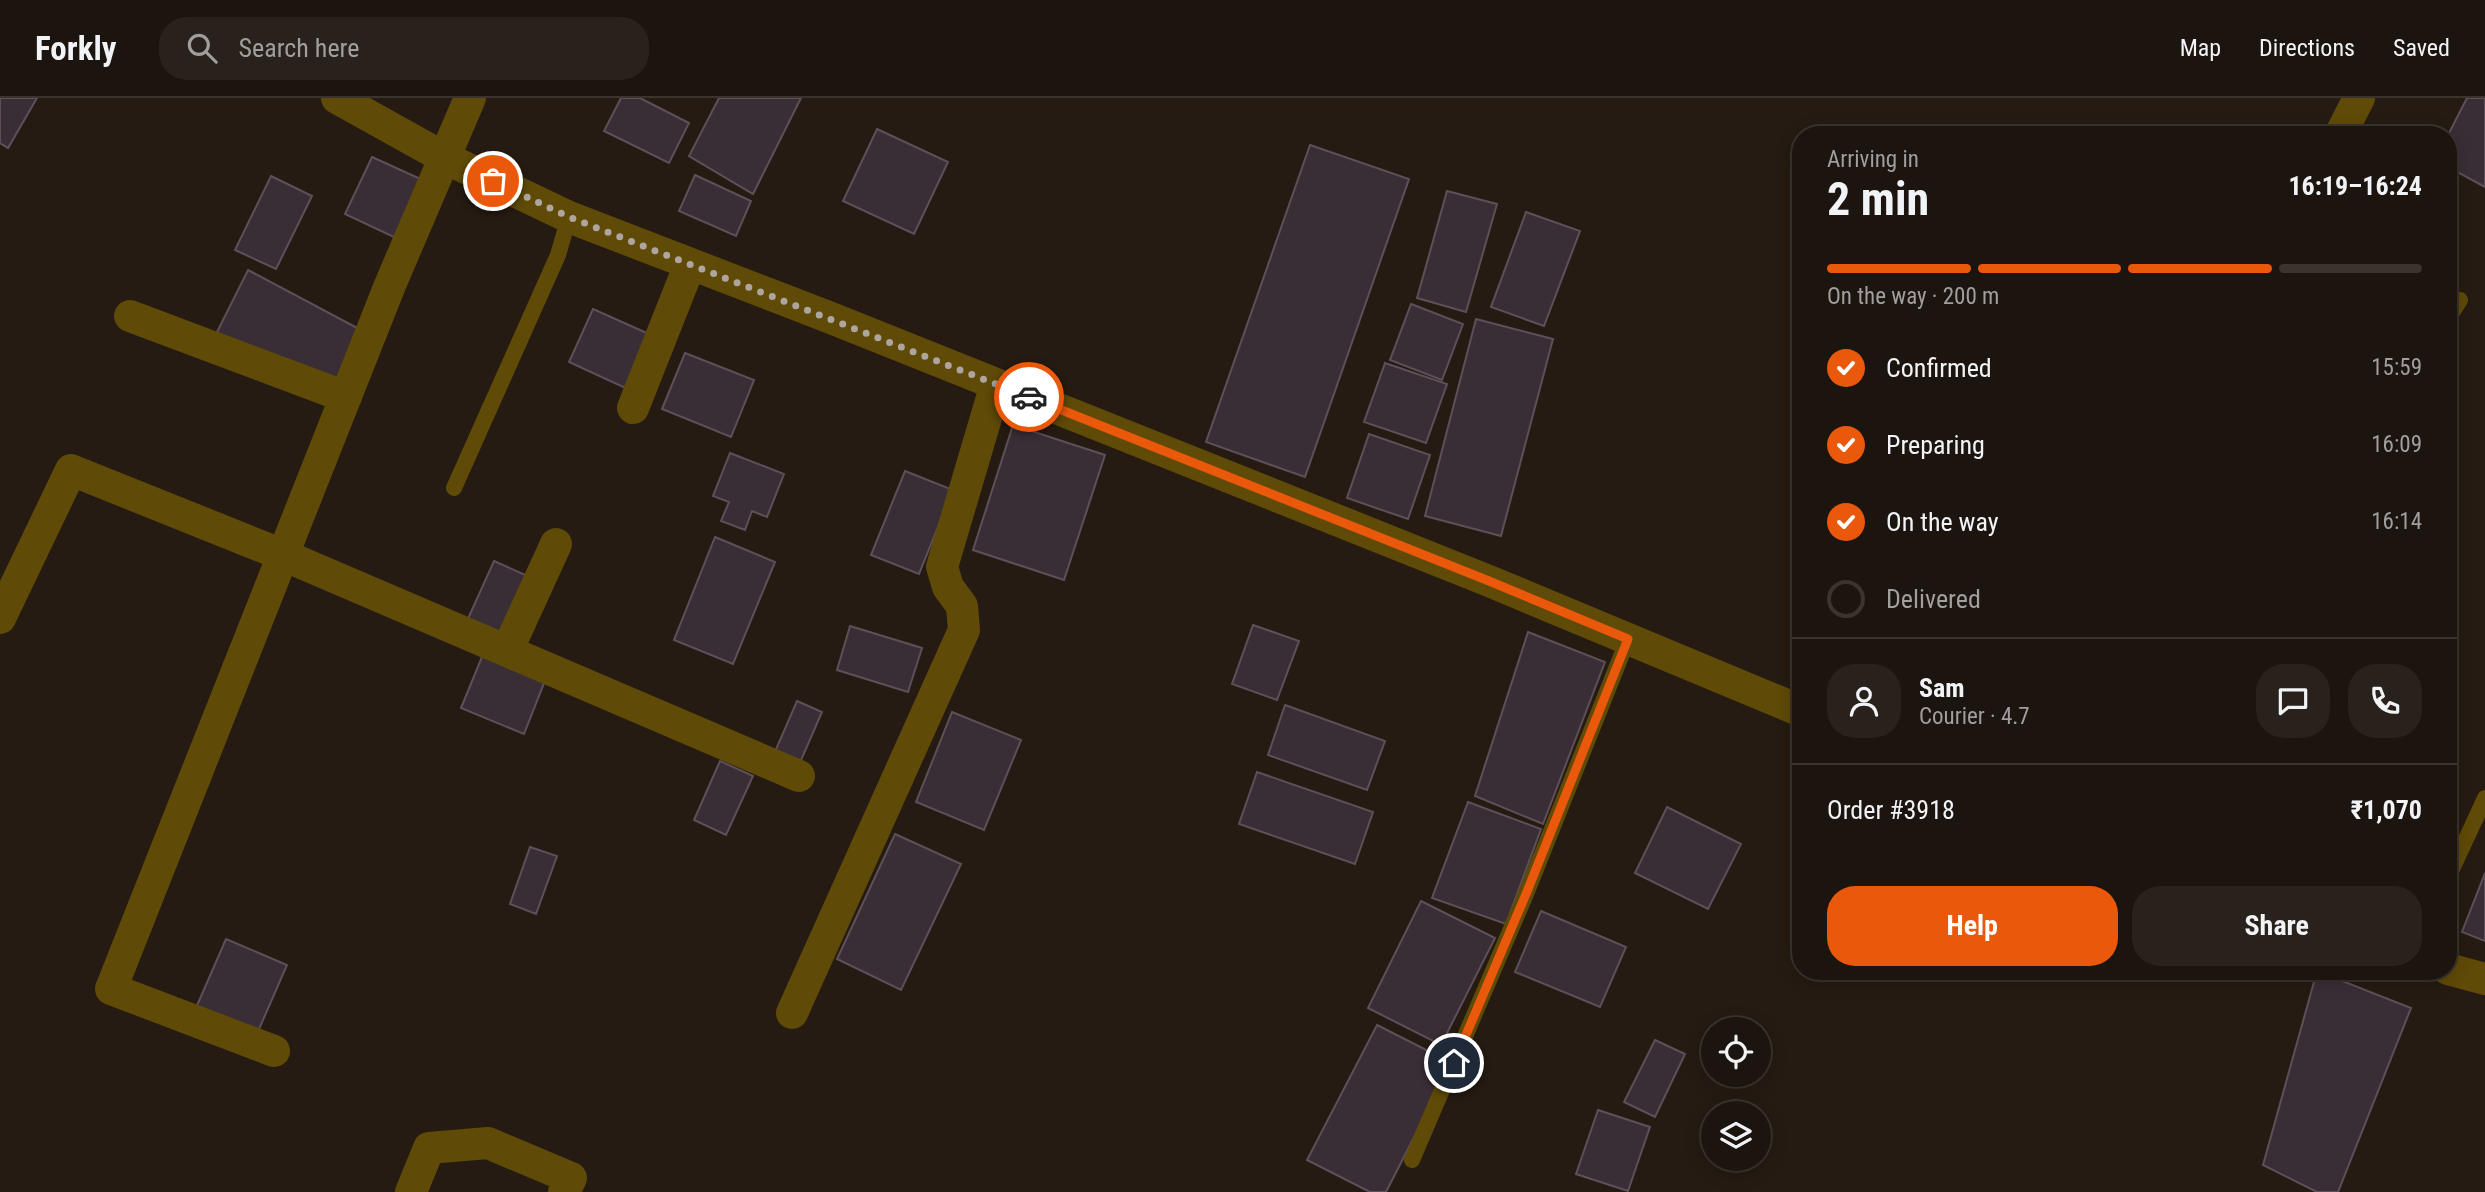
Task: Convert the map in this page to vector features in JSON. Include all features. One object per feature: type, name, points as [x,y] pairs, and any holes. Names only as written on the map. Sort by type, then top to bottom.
[{"type":"street","points":[[337,98],[443,156],[569,217],[1489,581],[1792,707]]},
{"type":"street","points":[[274,1051],[111,989],[443,156],[470,98]]},
{"type":"street","points":[[2344,126],[2358,98]]},
{"type":"street","points":[[633,408],[690,264]]},
{"type":"street","points":[[130,316],[346,397]]},
{"type":"street","points":[[792,1013],[964,630],[962,606],[948,586],[942,567],[996,384]]},
{"type":"street","points":[[0,618],[71,470],[284,555],[799,776]]},
{"type":"street","points":[[507,651],[556,544]]},
{"type":"street","points":[[2457,971],[2485,979]]},
{"type":"street","points":[[411,1192],[429,1148],[488,1143],[571,1178],[564,1192]]},
{"type":"lane","points":[[454,488],[558,256],[569,217]]},
{"type":"lane","points":[[2457,305],[2460,300]]},
{"type":"lane","points":[[1412,1160],[1526,894],[1628,639]]},
{"type":"lane","points":[[2457,859],[2485,798]]},
{"type":"building","points":[[0,98],[37,98],[8,148],[0,143]]},
{"type":"building","points":[[621,98],[640,98],[689,123],[669,163],[604,131]]},
{"type":"building","points":[[719,98],[801,98],[753,194],[689,156]]},
{"type":"building","points":[[2467,98],[2485,98],[2485,187],[2457,172],[2457,126],[2453,126]]},
{"type":"building","points":[[877,129],[948,162],[914,234],[843,201]]},
{"type":"building","points":[[1310,145],[1409,179],[1305,477],[1206,442]]},
{"type":"building","points":[[372,157],[425,181],[398,239],[345,214]]},
{"type":"building","points":[[695,175],[751,201],[736,236],[679,211]]},
{"type":"building","points":[[271,176],[312,196],[276,269],[235,250]]},
{"type":"building","points":[[1447,191],[1497,204],[1466,312],[1417,298]]},
{"type":"building","points":[[1526,212],[1580,231],[1544,326],[1491,307]]},
{"type":"building","points":[[248,270],[361,330],[337,389],[216,334]]},
{"type":"building","points":[[1411,304],[1463,324],[1442,380],[1390,360]]},
{"type":"building","points":[[593,309],[658,338],[634,392],[569,362]]},
{"type":"building","points":[[1476,319],[1553,339],[1501,536],[1425,516]]},
{"type":"building","points":[[685,353],[754,380],[731,437],[662,409]]},
{"type":"building","points":[[1385,363],[1447,384],[1426,443],[1364,422]]},
{"type":"building","points":[[1013,425],[1105,455],[1064,580],[973,550]]},
{"type":"building","points":[[1369,434],[1430,455],[1408,519],[1347,498]]},
{"type":"building","points":[[730,453],[784,474],[767,517],[752,511],[745,530],[721,521],[729,502],[713,496]]},
{"type":"building","points":[[905,471],[953,490],[919,574],[871,555]]},
{"type":"building","points":[[715,537],[775,562],[733,664],[674,640]]},
{"type":"building","points":[[494,561],[532,578],[504,640],[466,623]]},
{"type":"building","points":[[1253,625],[1299,641],[1277,700],[1232,684]]},
{"type":"building","points":[[850,626],[922,648],[908,692],[837,670]]},
{"type":"building","points":[[1528,632],[1605,662],[1543,824],[1475,796]]},
{"type":"building","points":[[486,647],[548,673],[524,734],[461,708]]},
{"type":"building","points":[[797,701],[822,712],[795,774],[770,763]]},
{"type":"building","points":[[1285,705],[1385,741],[1367,790],[1268,755]]},
{"type":"building","points":[[952,712],[1021,740],[984,830],[916,802]]},
{"type":"building","points":[[720,761],[753,776],[726,835],[694,820]]},
{"type":"building","points":[[1257,772],[1373,812],[1355,864],[1239,824]]},
{"type":"building","points":[[1468,802],[1541,829],[1506,924],[1432,898]]},
{"type":"building","points":[[1667,807],[1741,844],[1708,909],[1635,873]]},
{"type":"building","points":[[895,834],[961,864],[901,990],[837,959]]},
{"type":"building","points":[[530,847],[557,856],[536,914],[510,904]]},
{"type":"building","points":[[2485,873],[2485,941],[2462,932]]},
{"type":"building","points":[[1421,901],[1495,938],[1441,1045],[1368,1008]]},
{"type":"building","points":[[1541,911],[1626,947],[1600,1007],[1515,972]]},
{"type":"building","points":[[226,939],[287,965],[256,1036],[195,1010]]},
{"type":"building","points":[[2314,980],[2340,980],[2411,1008],[2338,1192],[2317,1192],[2263,1165]]},
{"type":"building","points":[[1377,1025],[1452,1063],[1386,1192],[1370,1192],[1307,1160]]},
{"type":"building","points":[[1655,1040],[1685,1054],[1655,1117],[1624,1102]]},
{"type":"building","points":[[1598,1110],[1650,1127],[1628,1191],[1576,1174]]},
{"type":"way so far","points":[[493,181],[569,217],[1029,397]]},
{"type":"route","points":[[1029,397],[1628,639],[1526,894],[1454,1063]]}]
